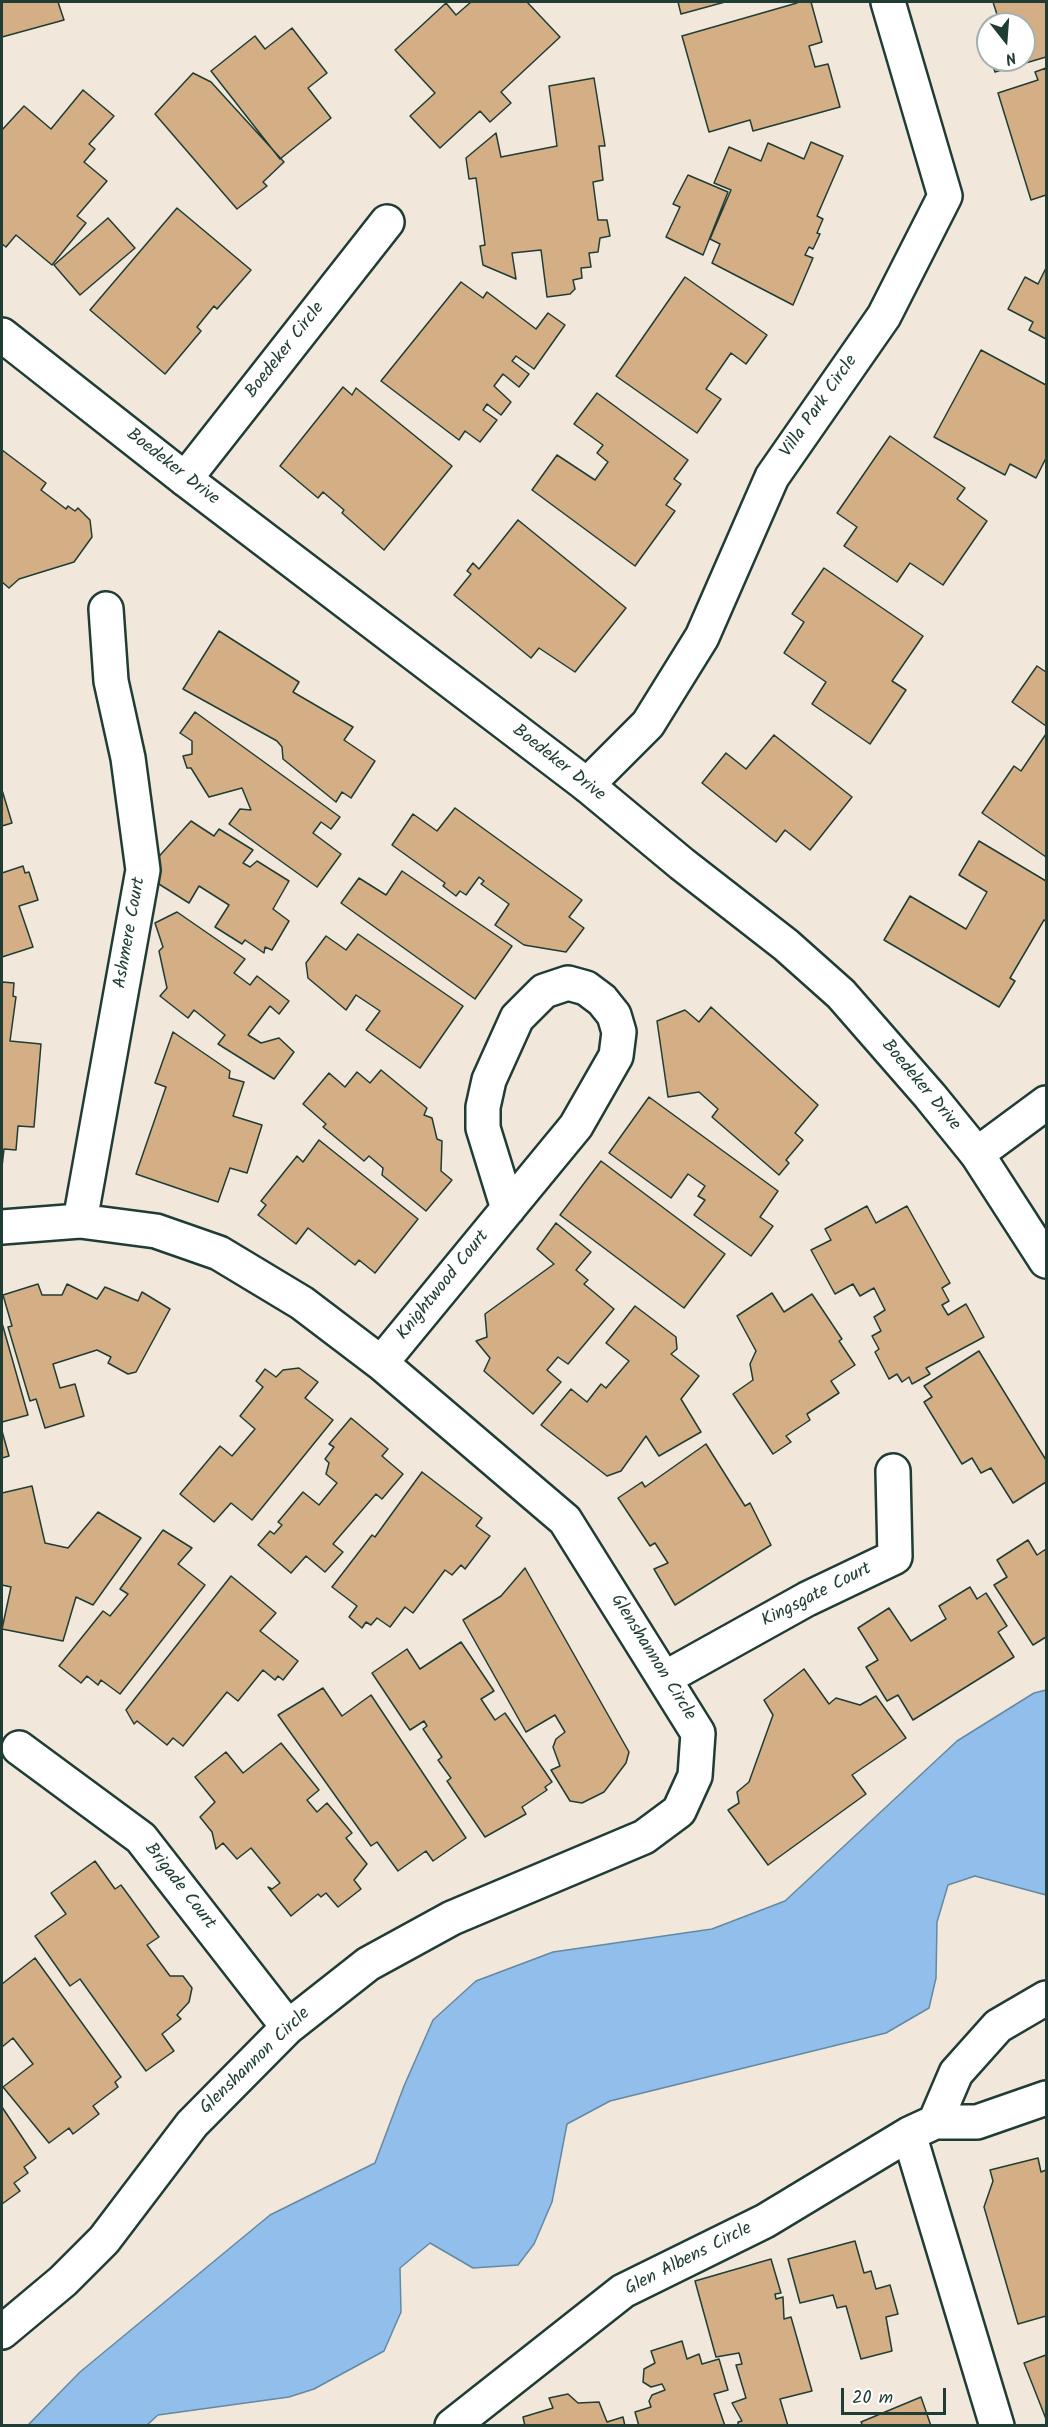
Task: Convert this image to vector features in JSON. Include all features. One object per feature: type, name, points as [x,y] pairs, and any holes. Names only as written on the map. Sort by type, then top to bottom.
[{"type":"street","name":"Villa Park Circle","points":[[588,785],[648,724],[702,637],[771,477],[884,316],[945,196],[888,2]]},
{"type":"street","name":"Boedeker Circle","points":[[185,479],[387,222]]},
{"type":"street","name":"Boedeker Drive","points":[[2,335],[185,479],[588,785],[682,864],[786,945],[841,994],[930,1096],[977,1154],[1047,1262]]},
{"type":"street","name":"Ashmere Court","points":[[80,1221],[143,870],[128,758],[111,681],[106,609]]},
{"type":"street","name":"Knightwood Court","points":[[381,1363],[508,1209],[576,1126],[616,1056],[619,1032],[614,1016],[602,1000],[586,988],[568,983],[544,991],[517,1018],[489,1080],[483,1107],[483,1128],[508,1209]]},
{"type":"street","points":[[977,1154],[1047,1103]]},
{"type":"street","name":"Glenshannon Circle","points":[[2,1227],[80,1221],[156,1231],[219,1253],[302,1303],[381,1363],[565,1520],[698,1733],[695,1776],[679,1811],[644,1837],[452,1918],[368,1964],[288,2027],[192,2124],[104,2240],[63,2281],[2,2332]]},
{"type":"street","name":"Kingsgate Court","points":[[665,1678],[807,1599],[895,1557],[892,1471]]},
{"type":"street","name":"Brigade Court","points":[[19,1748],[141,1838],[288,2027]]},
{"type":"street","points":[[997,2426],[922,2128],[956,2073],[998,2026],[1047,1998]]},
{"type":"street","points":[[922,2128],[977,2122],[1047,2098]]},
{"type":"street","name":"Glen Albens Circle","points":[[452,2426],[623,2291],[765,2221],[922,2128]]},
{"type":"water","points":[[1046,1690],[1046,1895],[975,1876],[948,1885],[937,1922],[936,1978],[929,2008],[886,2033],[610,2101],[567,2124],[552,2202],[534,2244],[518,2265],[473,2268],[430,2243],[400,2268],[401,2312],[384,2351],[314,2389],[289,2397],[158,2415],[147,2425],[28,2425],[80,2372],[270,2215],[375,2163],[404,2086],[433,2020],[476,1981],[553,1952],[712,1929],[785,1901],[957,1741],[1034,1693]]},
{"type":"building","points":[[2,2],[58,2],[64,20],[2,37]]},
{"type":"building","points":[[471,2],[527,2],[560,37],[501,92],[511,103],[490,122],[480,111],[440,148],[410,116],[435,93],[395,50],[446,3],[456,15]]},
{"type":"building","points":[[678,2],[725,2],[681,14]]},
{"type":"building","points":[[797,2],[811,2],[822,42],[809,46],[815,67],[828,64],[840,107],[753,131],[750,120],[709,132],[682,36]]},
{"type":"building","points":[[993,2],[1046,2],[1046,57],[1036,60],[1036,12],[996,12]]},
{"type":"building","points":[[292,28],[327,73],[308,88],[331,118],[280,159],[211,71],[255,36],[265,49]]},
{"type":"building","points":[[1046,68],[1046,195],[1031,200],[998,93],[1038,80],[1036,72]]},
{"type":"building","points":[[193,73],[211,82],[284,162],[263,182],[267,186],[237,209],[155,114]]},
{"type":"building","points":[[594,78],[605,146],[599,146],[603,180],[593,182],[598,220],[607,220],[610,236],[600,238],[598,252],[589,253],[591,267],[581,268],[582,278],[573,280],[575,289],[570,294],[547,297],[541,250],[512,253],[516,279],[483,265],[480,246],[485,245],[476,178],[469,179],[466,158],[496,133],[501,157],[557,146],[549,86]]},
{"type":"building","points":[[83,90],[114,116],[89,144],[95,149],[84,162],[107,181],[77,216],[86,223],[52,265],[16,235],[6,247],[2,244],[2,130],[24,106],[51,129]]},
{"type":"building","points":[[811,142],[843,156],[817,216],[823,219],[817,233],[820,234],[813,249],[809,247],[805,255],[813,258],[793,305],[712,263],[720,244],[710,239],[731,190],[714,183],[729,147],[761,161],[768,143],[804,159]]},
{"type":"building","points":[[688,175],[728,192],[703,255],[666,237],[680,207],[673,204]]},
{"type":"building","points":[[177,208],[251,270],[217,309],[214,306],[197,327],[201,331],[165,374],[90,310]]},
{"type":"building","points":[[108,218],[135,248],[80,295],[54,265]]},
{"type":"building","points":[[1046,268],[1046,339],[1029,330],[1033,322],[1008,309],[1025,277],[1038,284]]},
{"type":"building","points":[[685,277],[767,335],[746,364],[731,353],[706,389],[721,399],[697,433],[616,376]]},
{"type":"building","points":[[461,282],[483,298],[487,292],[536,329],[548,313],[565,325],[534,369],[516,356],[512,361],[529,374],[519,387],[503,374],[494,386],[511,402],[501,415],[487,404],[483,410],[497,420],[480,442],[465,431],[459,440],[381,381]]},
{"type":"building","points":[[981,350],[1046,385],[1046,458],[1036,478],[1010,464],[1005,475],[934,437]]},
{"type":"building","points":[[343,387],[352,395],[356,388],[452,466],[384,550],[342,513],[344,510],[323,492],[318,498],[280,466]]},
{"type":"building","points":[[597,393],[688,460],[674,479],[681,484],[666,505],[675,511],[635,566],[532,490],[557,455],[595,480],[608,462],[597,453],[603,445],[574,424]]},
{"type":"building","points":[[890,436],[965,488],[957,499],[987,521],[943,585],[910,563],[897,582],[844,546],[857,527],[837,513]]},
{"type":"building","points":[[2,450],[46,483],[41,490],[66,509],[68,506],[75,511],[78,508],[90,520],[92,537],[74,562],[19,579],[9,588],[2,582]]},
{"type":"building","points":[[518,520],[626,608],[575,672],[539,648],[531,658],[454,595],[471,574],[467,571],[473,563],[479,569]]},
{"type":"building","points":[[824,568],[923,636],[892,681],[906,690],[870,744],[812,704],[826,682],[784,653],[804,622],[792,614]]},
{"type":"building","points":[[219,631],[299,682],[293,692],[353,727],[344,740],[375,761],[351,798],[342,792],[336,802],[283,759],[282,747],[277,741],[183,689]]},
{"type":"building","points":[[1037,666],[1046,672],[1046,726],[1012,702]]},
{"type":"building","points":[[195,712],[340,817],[331,829],[321,822],[313,833],[341,854],[317,887],[229,824],[240,809],[251,810],[242,788],[209,797],[191,768],[187,768],[183,756],[192,754],[192,741],[180,733]]},
{"type":"building","points":[[1046,734],[1046,857],[982,813],[1014,766],[1021,771]]},
{"type":"building","points":[[774,735],[852,797],[810,850],[785,830],[776,842],[702,783],[726,753],[746,769]]},
{"type":"building","points":[[2,790],[12,823],[2,826]]},
{"type":"building","points":[[455,808],[582,900],[569,917],[584,928],[566,952],[524,945],[495,925],[509,904],[481,884],[484,881],[479,877],[466,895],[460,891],[456,896],[443,886],[445,883],[392,845],[413,814],[437,831]]},
{"type":"building","points":[[191,821],[214,836],[219,829],[253,850],[243,863],[250,867],[257,861],[289,881],[273,909],[289,921],[272,950],[265,947],[264,953],[245,940],[242,944],[215,927],[229,905],[199,886],[189,903],[143,874]]},
{"type":"building","points":[[979,841],[1046,881],[1046,921],[1044,920],[1010,978],[1015,981],[999,1007],[884,940],[910,896],[966,929],[987,892],[959,875]]},
{"type":"building","points":[[23,866],[25,873],[29,872],[38,900],[19,906],[33,947],[2,957],[2,873]]},
{"type":"building","points":[[402,871],[512,946],[475,999],[341,903],[359,878],[386,895]]},
{"type":"building","points":[[177,912],[245,959],[234,973],[250,985],[257,976],[289,1001],[279,1014],[270,1006],[248,1035],[261,1043],[279,1038],[294,1052],[274,1079],[218,1044],[225,1035],[194,1010],[188,1018],[160,996],[167,988],[159,951],[163,947],[155,923]]},
{"type":"building","points":[[358,934],[463,1006],[420,1068],[366,1030],[380,1011],[356,995],[346,1010],[308,978],[306,963],[326,936],[346,950]]},
{"type":"building","points":[[2,982],[14,983],[13,996],[16,997],[10,1041],[41,1044],[34,1127],[18,1126],[16,1150],[4,1149],[2,1167]]},
{"type":"building","points":[[711,1007],[818,1105],[795,1133],[803,1140],[786,1160],[789,1163],[779,1175],[712,1117],[718,1109],[699,1092],[668,1097],[657,1021],[685,1010],[699,1022]]},
{"type":"building","points":[[173,1032],[230,1071],[229,1078],[244,1082],[233,1116],[262,1125],[247,1173],[230,1168],[218,1202],[136,1174],[166,1087],[155,1083]]},
{"type":"building","points":[[381,1070],[427,1108],[424,1115],[432,1118],[437,1139],[442,1141],[441,1171],[452,1180],[426,1211],[382,1175],[383,1168],[369,1156],[364,1161],[323,1127],[326,1124],[303,1104],[329,1073],[345,1087],[357,1072],[370,1083]]},
{"type":"building","points":[[649,1097],[778,1191],[760,1217],[773,1226],[751,1256],[694,1215],[705,1200],[698,1196],[705,1186],[688,1174],[671,1198],[609,1153]]},
{"type":"building","points":[[319,1140],[418,1219],[375,1273],[359,1260],[355,1265],[308,1228],[296,1244],[258,1215],[266,1205],[261,1201],[297,1156],[303,1162]]},
{"type":"building","points":[[601,1161],[725,1254],[684,1308],[560,1215]]},
{"type":"building","points":[[867,1206],[876,1223],[907,1206],[950,1283],[942,1288],[949,1301],[942,1305],[948,1315],[966,1304],[984,1337],[926,1368],[930,1374],[912,1384],[909,1377],[902,1382],[897,1374],[889,1379],[875,1352],[879,1349],[872,1336],[881,1331],[874,1317],[885,1310],[874,1288],[860,1296],[853,1284],[835,1294],[811,1250],[831,1240],[825,1229]]},
{"type":"building","points":[[556,1223],[591,1252],[576,1270],[588,1280],[584,1284],[614,1309],[568,1364],[558,1357],[547,1370],[561,1382],[533,1414],[484,1371],[490,1358],[476,1341],[487,1337],[485,1314],[554,1264],[537,1249]]},
{"type":"building","points":[[38,1284],[42,1295],[62,1295],[67,1284],[97,1299],[105,1287],[138,1301],[142,1292],[170,1309],[136,1372],[128,1374],[108,1363],[111,1357],[97,1350],[53,1364],[60,1388],[75,1384],[84,1416],[45,1428],[36,1399],[30,1401],[8,1327],[12,1326],[3,1295]]},
{"type":"building","points":[[772,1293],[784,1312],[812,1294],[842,1339],[839,1341],[855,1365],[831,1381],[839,1393],[807,1414],[810,1420],[786,1436],[791,1442],[773,1454],[733,1394],[753,1380],[750,1364],[756,1351],[737,1316]]},
{"type":"building","points":[[635,1306],[676,1337],[677,1349],[671,1354],[699,1376],[681,1399],[701,1432],[659,1456],[646,1436],[621,1471],[607,1476],[541,1425],[571,1389],[587,1402],[601,1384],[606,1388],[629,1361],[606,1343]]},
{"type":"building","points":[[2,1323],[28,1415],[2,1422]]},
{"type":"building","points":[[979,1351],[1046,1460],[1046,1482],[1013,1503],[991,1468],[981,1473],[972,1458],[962,1464],[924,1402],[932,1397],[924,1386]]},
{"type":"building","points":[[299,1368],[318,1382],[305,1398],[333,1420],[252,1520],[231,1503],[214,1522],[180,1494],[220,1446],[232,1456],[255,1429],[240,1416],[263,1387],[256,1381],[265,1369],[276,1377],[283,1370]]},
{"type":"building","points":[[351,1418],[388,1449],[382,1456],[403,1474],[382,1499],[376,1494],[333,1544],[343,1552],[325,1572],[306,1556],[291,1573],[258,1545],[270,1531],[274,1534],[282,1525],[278,1522],[303,1492],[319,1505],[337,1483],[326,1474],[329,1463],[325,1459],[334,1447],[329,1444]]},
{"type":"building","points":[[2,1431],[9,1456],[2,1458]]},
{"type":"building","points":[[706,1444],[745,1506],[750,1503],[771,1545],[675,1605],[654,1569],[668,1563],[655,1543],[650,1546],[618,1498],[642,1482],[645,1487]]},
{"type":"building","points":[[422,1472],[482,1518],[476,1526],[490,1536],[465,1569],[461,1565],[452,1575],[445,1570],[413,1613],[405,1607],[390,1627],[377,1618],[371,1625],[366,1622],[362,1628],[349,1617],[357,1606],[332,1587],[372,1535],[375,1537]]},
{"type":"building","points":[[32,1486],[45,1543],[68,1548],[98,1512],[141,1538],[93,1605],[76,1597],[63,1641],[2,1629],[11,1587],[2,1585],[2,1493]]},
{"type":"building","points":[[163,1530],[192,1548],[178,1564],[205,1585],[120,1694],[101,1680],[98,1685],[87,1676],[81,1683],[59,1666],[103,1611],[110,1616],[128,1594],[120,1589]]},
{"type":"building","points":[[1028,1540],[1037,1555],[1046,1549],[1046,1637],[1033,1645],[994,1585],[1007,1577],[997,1560]]},
{"type":"building","points":[[525,1568],[629,1752],[626,1763],[604,1792],[582,1803],[570,1801],[551,1770],[560,1766],[553,1747],[556,1739],[565,1732],[555,1715],[526,1732],[463,1620],[501,1596]]},
{"type":"building","points":[[231,1576],[276,1613],[260,1631],[298,1661],[283,1680],[278,1676],[275,1680],[263,1670],[238,1701],[227,1692],[183,1746],[173,1738],[167,1745],[137,1721],[134,1724],[126,1710]]},
{"type":"building","points":[[970,1587],[977,1599],[986,1593],[1007,1626],[998,1632],[1014,1657],[913,1720],[898,1695],[887,1701],[866,1667],[878,1660],[858,1628],[889,1608],[911,1641],[946,1619],[939,1606]]},
{"type":"building","points":[[461,1642],[494,1691],[481,1699],[495,1720],[505,1713],[552,1782],[545,1787],[547,1790],[522,1807],[526,1814],[485,1837],[447,1781],[451,1778],[438,1760],[442,1757],[423,1729],[427,1726],[424,1721],[410,1730],[372,1673],[407,1649],[420,1669]]},
{"type":"building","points":[[804,1669],[829,1704],[836,1698],[860,1705],[876,1696],[906,1738],[852,1775],[866,1794],[768,1865],[728,1810],[739,1803],[737,1792],[749,1782],[773,1715],[764,1700]]},
{"type":"building","points":[[323,1688],[342,1716],[371,1695],[466,1838],[433,1861],[426,1851],[398,1871],[377,1842],[371,1846],[278,1715]]},
{"type":"building","points":[[281,1743],[319,1790],[307,1800],[317,1812],[327,1803],[352,1833],[346,1838],[367,1864],[354,1880],[361,1889],[338,1907],[326,1893],[321,1897],[318,1894],[291,1916],[268,1887],[272,1889],[280,1883],[251,1848],[237,1859],[223,1843],[216,1849],[212,1832],[200,1817],[215,1802],[195,1777],[226,1752],[243,1773]]},
{"type":"building","points":[[95,1861],[115,1889],[121,1885],[159,1937],[147,1945],[170,1976],[183,1976],[192,1988],[189,2002],[177,2015],[181,2019],[162,2034],[174,2051],[146,2071],[80,1979],[70,1986],[35,1936],[66,1914],[51,1893]]},
{"type":"building","points":[[35,1958],[121,2077],[115,2082],[118,2087],[93,2106],[99,2114],[73,2134],[69,2128],[49,2143],[3,2087],[33,2064],[13,2038],[2,2047],[2,1984]]},
{"type":"building","points":[[2,2107],[36,2158],[24,2167],[28,2173],[14,2183],[20,2191],[2,2204]]},
{"type":"building","points":[[1038,2158],[1041,2172],[1046,2170],[1046,2316],[1018,2324],[984,2207],[993,2181],[990,2170]]},
{"type":"building","points":[[855,2241],[864,2273],[871,2271],[876,2289],[890,2285],[898,2314],[886,2317],[892,2351],[861,2359],[846,2306],[837,2308],[833,2295],[800,2303],[788,2259]]},
{"type":"building","points":[[771,2259],[781,2293],[775,2294],[776,2299],[783,2297],[784,2319],[791,2317],[812,2391],[780,2399],[788,2426],[738,2426],[738,2422],[742,2421],[732,2403],[746,2398],[736,2365],[742,2364],[739,2353],[716,2357],[695,2281]]},
{"type":"building","points":[[682,2341],[687,2359],[699,2354],[702,2364],[719,2359],[728,2390],[714,2394],[725,2426],[639,2426],[635,2412],[651,2407],[649,2401],[652,2395],[665,2390],[662,2384],[651,2387],[643,2382],[644,2369],[655,2363],[651,2351]]},
{"type":"building","points":[[1046,2355],[1046,2419],[1024,2363]]},
{"type":"building","points":[[568,2394],[578,2403],[599,2402],[607,2422],[623,2417],[625,2426],[525,2426],[523,2417],[553,2408],[549,2398]]},
{"type":"building","points":[[921,2397],[931,2426],[863,2426],[861,2422]]}]
